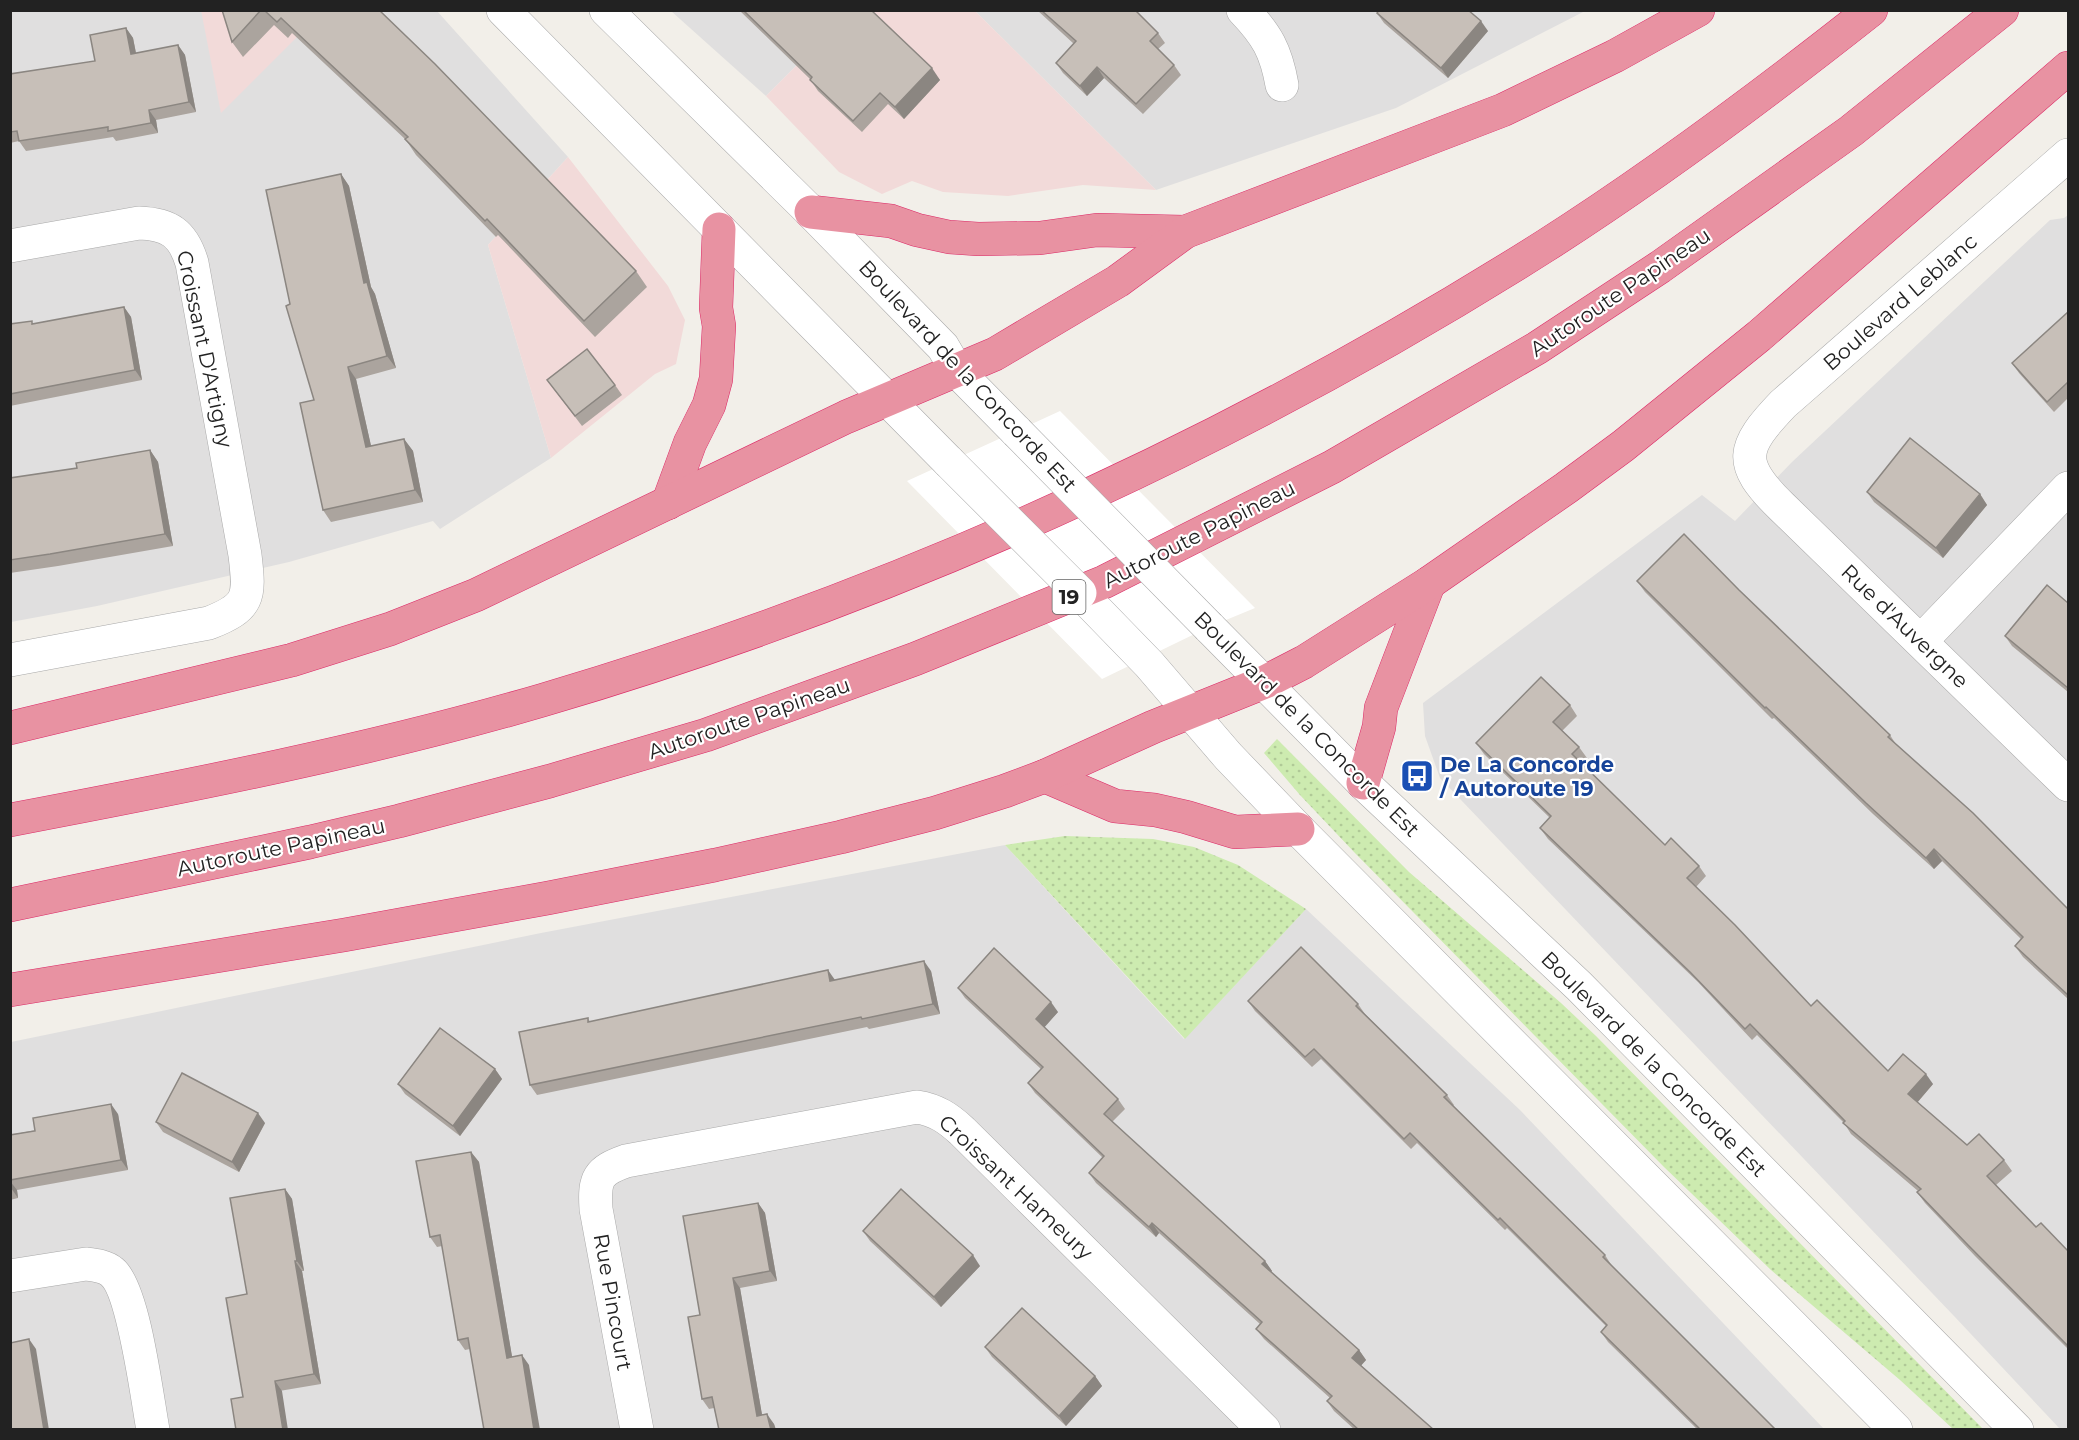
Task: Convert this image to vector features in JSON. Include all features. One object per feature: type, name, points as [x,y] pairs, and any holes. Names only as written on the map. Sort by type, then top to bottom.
[{"type":"highway","points":[[10,728],[255,670],[358,640],[476,595],[846,417],[995,354],[1119,281],[1185,232],[1503,110],[1615,56],[1698,10]]},
{"type":"highway","points":[[10,820],[280,766],[543,700],[787,621],[996,537],[1258,413],[1412,327],[1617,198],[1749,103],[1871,10]]},
{"type":"highway","name":"Autoroute Papineau","points":[[10,905],[399,821],[550,781],[706,735],[915,659],[1104,582],[1332,467],[1537,348],[1660,267],[1851,131],[2002,10]]},
{"type":"highway","points":[[10,990],[344,935],[715,865],[841,837],[935,813],[1005,791],[1265,682],[1304,662],[1429,583],[1566,488],[1679,402],[1834,272],[2068,68]]},
{"type":"highway","points":[[811,212],[891,221],[949,237],[978,240],[1040,238],[1097,230],[1185,232]]},
{"type":"highway","points":[[668,503],[690,443],[709,405],[716,379],[719,326],[716,308],[719,229]]},
{"type":"highway","points":[[1363,783],[1379,727],[1381,708],[1429,583]]},
{"type":"highway","points":[[1045,776],[1115,806],[1155,810],[1235,832],[1298,829]]},
{"type":"street","points":[[503,10],[1143,658],[1227,756],[1298,829],[1896,1430]]},
{"type":"street","name":"Boulevard de la Concorde Est","points":[[606,10],[811,212],[943,347],[957,370],[1363,783],[1579,986],[2017,1430]]},
{"type":"street","points":[[1243,10],[1262,29],[1272,45],[1282,85]]},
{"type":"street","name":"Boulevard Leblanc","points":[[1749,462],[1750,450],[1756,437],[1765,423],[1783,404],[2068,158]]},
{"type":"street","name":"Croissant D'Artigny","points":[[10,246],[139,222],[164,226],[182,238],[192,263],[245,555],[248,589],[245,599],[230,615],[209,623],[10,660]]},
{"type":"street","name":"Rue d'Auvergne","points":[[1749,462],[1761,487],[2068,785]]},
{"type":"street","points":[[1921,641],[2068,488]]},
{"type":"street","name":"Croissant Hameury","points":[[600,1174],[609,1167],[626,1161],[917,1107],[934,1110],[971,1139],[1264,1430]]},
{"type":"street","name":"Rue Pincourt","points":[[600,1174],[596,1181],[596,1209],[637,1430]]},
{"type":"street","points":[[10,1276],[86,1264],[96,1265],[112,1272],[120,1281],[132,1317],[153,1430]]},
{"type":"shaded area","points":[[201,10],[323,11],[221,113]]},
{"type":"shaded area","points":[[11,11],[437,11],[568,157],[488,245],[551,458],[440,529],[433,521],[289,562],[97,606],[11,622]]},
{"type":"shaded area","points":[[671,11],[851,11],[766,96]]},
{"type":"shaded area","points":[[851,11],[975,11],[1156,190],[1083,185],[1008,196],[943,192],[912,181],[882,194],[839,172],[766,96]]},
{"type":"shaded area","points":[[975,11],[1585,11],[1396,108],[1156,190]]},
{"type":"shaded area","points":[[568,157],[668,286],[685,320],[676,364],[655,374],[551,458],[488,245]]},
{"type":"shaded area","points":[[2068,215],[2068,1429],[2060,1429],[1440,778],[1425,736],[1423,703],[1702,495],[1735,521],[1792,462],[2050,220],[2064,218]]},
{"type":"shaded area","points":[[1005,845],[1184,1039],[1306,909],[1520,1110],[1824,1429],[11,1430],[11,1042],[541,933]]},
{"type":"green space","points":[[1277,739],[1409,872],[1596,1036],[1983,1429],[1953,1429],[1900,1380],[1771,1270],[1664,1167],[1300,795],[1264,753]]},
{"type":"green space","points":[[1065,836],[1153,839],[1194,847],[1238,865],[1306,909],[1185,1039],[1005,845]]},
{"type":"pier","points":[[1060,411],[1255,608],[1209,627],[1102,679],[907,481]]},
{"type":"building","points":[[222,10],[261,10],[232,42]]},
{"type":"building","points":[[264,10],[379,10],[435,64],[636,271],[584,321],[487,219],[485,221],[405,139],[408,137],[281,18],[277,22]]},
{"type":"building","points":[[743,10],[871,10],[932,68],[895,107],[880,93],[853,121],[810,80],[812,77]]},
{"type":"building","points":[[1041,10],[1135,10],[1158,33],[1150,41],[1174,65],[1136,104],[1097,67],[1080,86],[1056,63],[1076,41]]},
{"type":"building","points":[[1379,10],[1468,10],[1481,21],[1441,68],[1377,13]]},
{"type":"building","points":[[126,28],[131,54],[178,45],[189,102],[149,110],[151,123],[108,131],[108,127],[19,141],[17,131],[10,132],[10,74],[95,61],[90,35]]},
{"type":"building","points":[[341,174],[364,283],[367,282],[387,356],[348,367],[366,447],[404,439],[415,490],[323,510],[300,403],[314,400],[286,306],[290,304],[266,190]]},
{"type":"building","points":[[124,307],[135,370],[10,394],[10,324],[32,321],[32,324]]},
{"type":"building","points":[[2068,312],[2068,382],[2047,402],[2012,363]]},
{"type":"building","points":[[587,349],[615,385],[575,416],[547,380]]},
{"type":"building","points":[[1910,438],[1980,494],[1936,548],[1867,492]]},
{"type":"building","points":[[150,450],[165,534],[10,560],[10,478],[77,468],[76,463]]},
{"type":"building","points":[[1684,534],[1890,735],[1888,737],[1973,813],[2068,909],[2068,995],[2015,946],[2023,937],[1934,849],[1926,858],[1765,708],[1637,581]]},
{"type":"building","points":[[2047,585],[2068,603],[2068,688],[2005,636]]},
{"type":"building","points":[[1541,677],[1570,705],[1553,722],[1579,747],[1572,754],[1665,845],[1671,838],[1699,866],[1687,878],[1811,1006],[1817,1000],[1888,1071],[1903,1054],[1926,1074],[1908,1094],[1967,1145],[1979,1134],[2004,1160],[1987,1176],[2036,1227],[2041,1223],[2068,1251],[2068,1346],[1917,1192],[1921,1189],[1843,1123],[1845,1121],[1750,1024],[1745,1029],[1690,972],[1540,828],[1551,816],[1476,743]]},
{"type":"building","points":[[1301,947],[1358,1004],[1356,1006],[1447,1095],[1444,1097],[1605,1255],[1603,1257],[1776,1430],[1701,1430],[1601,1332],[1607,1325],[1500,1218],[1498,1220],[1410,1133],[1404,1139],[1314,1049],[1305,1057],[1248,1001]]},
{"type":"building","points":[[994,948],[1051,1002],[1036,1019],[1118,1099],[1104,1114],[1265,1261],[1262,1264],[1359,1350],[1352,1358],[1434,1430],[1359,1430],[1327,1401],[1332,1396],[1256,1329],[1262,1322],[1152,1223],[1149,1227],[1089,1173],[1104,1156],[1028,1083],[1043,1067],[958,988]]},
{"type":"building","points":[[924,961],[933,1004],[530,1085],[519,1032],[588,1018],[588,1022],[828,970],[830,981]]},
{"type":"building","points":[[440,1028],[495,1069],[453,1126],[398,1084]]},
{"type":"building","points":[[182,1073],[258,1113],[232,1162],[156,1122]]},
{"type":"building","points":[[111,1104],[121,1160],[10,1180],[10,1135],[35,1131],[33,1118]]},
{"type":"building","points":[[471,1152],[507,1358],[522,1355],[534,1430],[484,1430],[468,1338],[458,1340],[440,1235],[430,1237],[416,1161]]},
{"type":"building","points":[[285,1189],[314,1374],[275,1381],[283,1430],[236,1430],[231,1399],[243,1397],[226,1298],[247,1294],[230,1198]]},
{"type":"building","points":[[901,1189],[973,1255],[934,1297],[863,1231]]},
{"type":"building","points":[[758,1203],[770,1271],[733,1278],[757,1416],[767,1414],[771,1430],[719,1430],[712,1397],[702,1399],[688,1317],[700,1315],[683,1216]]},
{"type":"building","points":[[1022,1308],[1095,1376],[1059,1416],[985,1347]]},
{"type":"building","points":[[29,1339],[44,1430],[10,1430],[10,1343]]},
{"type":"place","name":"De La Concorde / Autoroute 19","points":[[1417,776]]}]
